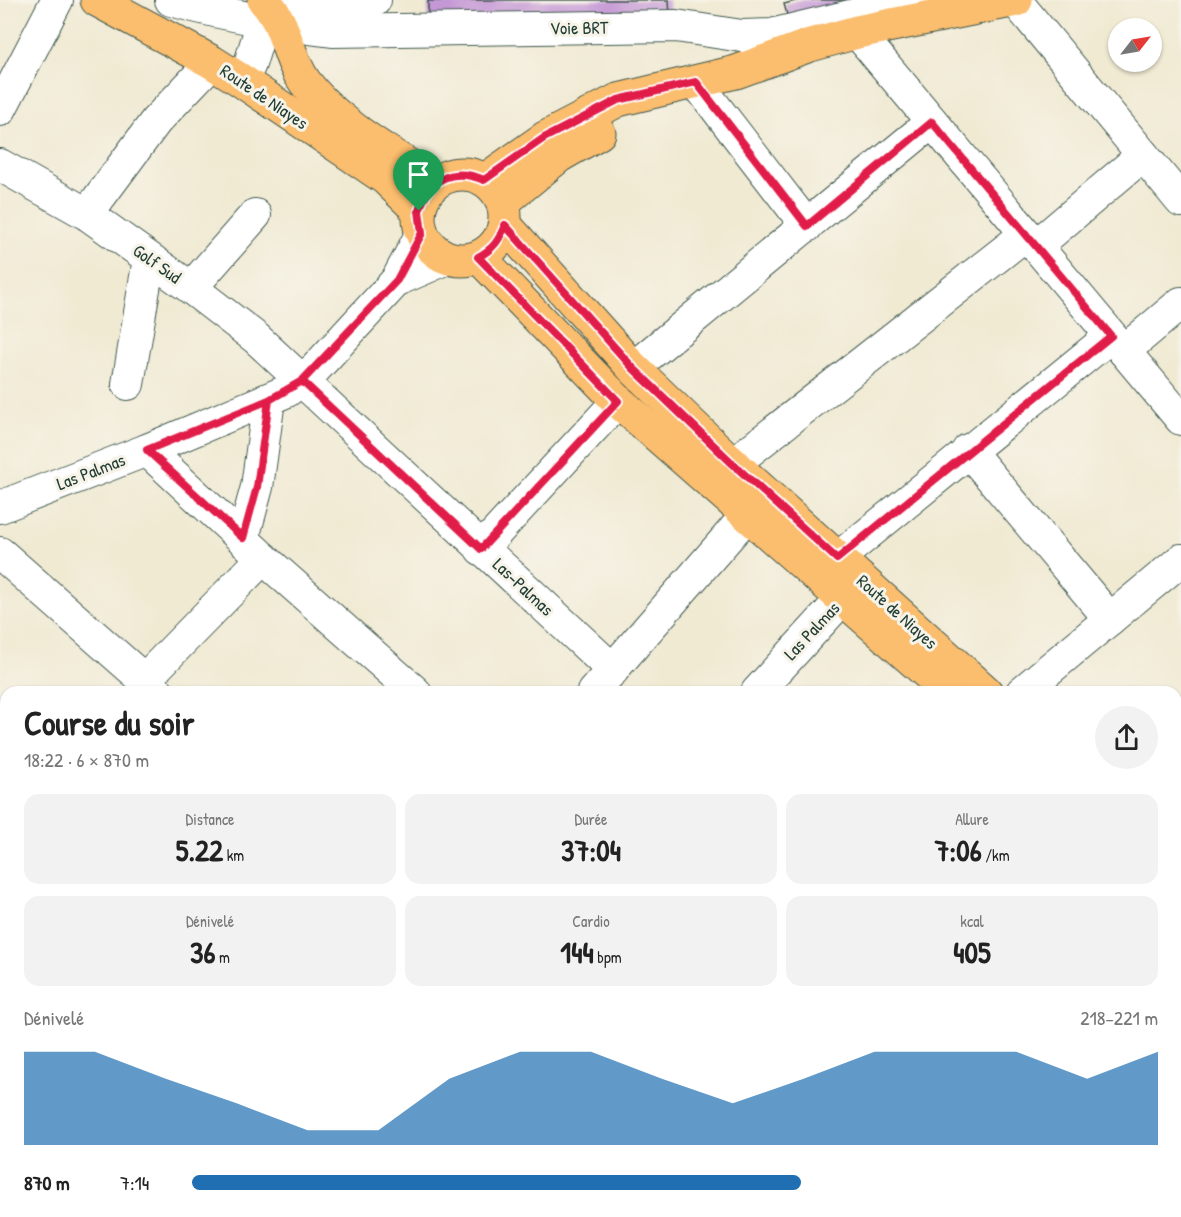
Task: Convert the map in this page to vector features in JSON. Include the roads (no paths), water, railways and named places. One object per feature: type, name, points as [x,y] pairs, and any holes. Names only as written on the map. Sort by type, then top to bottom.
[{"type":"main road","name":"Route de Niayes","points":[[97,0],[212,62],[384,178],[421,222]]},
{"type":"main road","points":[[497,202],[544,138],[618,100],[736,72],[807,46],[857,32],[1015,0]]},
{"type":"main road","name":"Route de Niayes","points":[[266,12],[304,80],[330,110],[398,159],[436,182]]},
{"type":"main road","points":[[472,175],[497,202],[500,238],[491,250],[463,258],[437,252],[428,244],[421,222],[423,200],[436,182],[448,176],[472,175]]},
{"type":"main road","name":"Route de Niayes","points":[[497,202],[633,368],[733,464],[979,686]]},
{"type":"main road","name":"Route de Niayes","points":[[463,258],[618,401],[942,686]]},
{"type":"street","points":[[0,110],[57,0]]},
{"type":"street","name":"Voie BRT","points":[[171,0],[218,13],[266,12],[375,0]]},
{"type":"street","name":"Voie BRT","points":[[266,12],[332,31],[675,26],[742,36],[771,34],[917,0]]},
{"type":"street","points":[[1015,0],[1181,201]]},
{"type":"street","points":[[242,81],[250,64],[266,12]]},
{"type":"street","points":[[857,32],[1181,419]]},
{"type":"street","points":[[87,214],[156,121],[212,62]]},
{"type":"street","points":[[696,82],[807,226]]},
{"type":"street","points":[[633,368],[932,122]]},
{"type":"street","points":[[733,464],[1143,155]]},
{"type":"street","name":"Golf Sud","points":[[0,165],[87,214],[191,288],[256,338],[302,381]]},
{"type":"street","points":[[191,288],[255,215]]},
{"type":"street","name":"Las Palmas","points":[[0,507],[269,400],[302,381],[397,280],[421,222]]},
{"type":"street","points":[[397,280],[463,258]]},
{"type":"street","points":[[128,384],[149,259]]},
{"type":"street","points":[[837,559],[968,450],[1117,343],[1181,303]]},
{"type":"street","name":"Las-Palmas","points":[[302,381],[481,549],[603,681]]},
{"type":"street","points":[[0,553],[152,685],[253,548],[257,487],[269,400]]},
{"type":"street","points":[[481,549],[618,401]]},
{"type":"street","points":[[147,450],[408,686]]},
{"type":"street","points":[[968,450],[1110,619]]},
{"type":"street","points":[[603,681],[748,514]]},
{"type":"street","points":[[1029,686],[1181,560]]},
{"type":"street","name":"Las Palmas","points":[[762,686],[843,598]]}]
